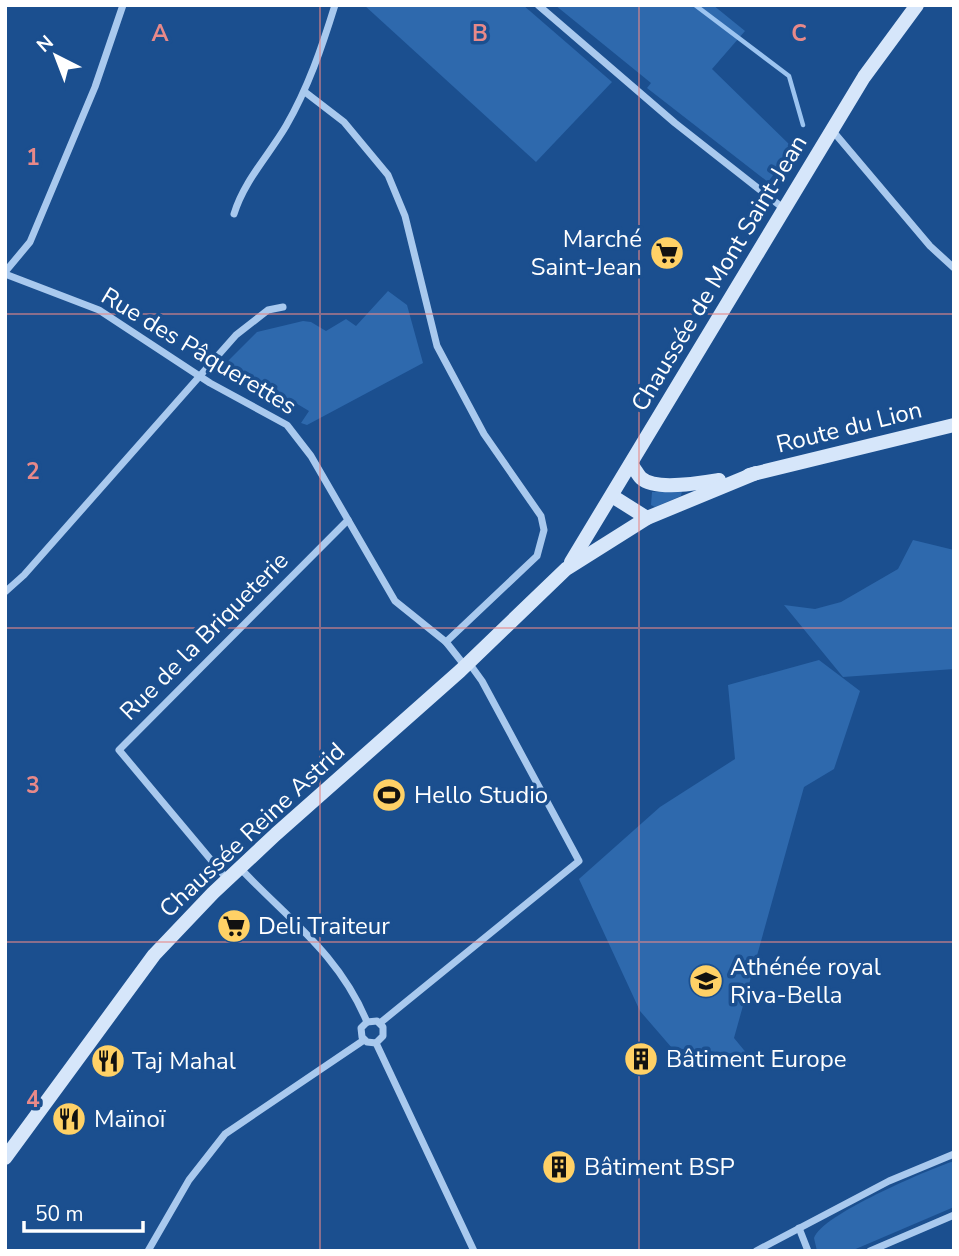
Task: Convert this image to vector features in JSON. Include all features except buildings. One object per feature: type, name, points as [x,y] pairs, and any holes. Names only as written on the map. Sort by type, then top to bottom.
[{"type":"main road","name":"Chaussée de Mont Saint-Jean","points":[[566,569],[831,130],[879,54],[917,5]]},
{"type":"main road","name":"Route du Lion","points":[[631,464],[642,479],[652,484],[700,484],[954,425]]},
{"type":"main road","name":"Route du Lion","points":[[566,569],[646,518],[756,473]]},
{"type":"main road","points":[[612,496],[646,518]]},
{"type":"main road","name":"Chaussée Reine Astrid","points":[[5,1158],[154,955],[227,879],[467,664],[566,569]]},
{"type":"street","points":[[5,273],[30,242],[95,87],[123,5]]},
{"type":"street","points":[[234,214],[239,197],[273,147],[304,92],[335,5]]},
{"type":"street","points":[[538,5],[675,123],[783,208]]},
{"type":"street","points":[[304,92],[344,122],[388,175],[405,216],[437,346],[484,433],[541,516],[544,530],[537,556],[446,642]]},
{"type":"street","points":[[831,130],[930,246],[954,268]]},
{"type":"street","name":"Rue des Pâquerettes","points":[[5,273],[99,310],[201,377],[294,432],[395,601],[446,642],[482,681],[579,861],[380,1023]]},
{"type":"street","points":[[5,592],[24,575],[252,321],[268,310],[283,307]]},
{"type":"street","name":"Rue de la Briqueterie","points":[[227,879],[119,750],[348,520]]},
{"type":"street","points":[[239,868],[325,952],[360,1004],[367,1022]]},
{"type":"street","points":[[367,1022],[380,1023],[384,1031],[376,1043]]},
{"type":"street","points":[[364,1040],[361,1032],[367,1022]]},
{"type":"street","points":[[148,1251],[189,1180],[225,1134],[364,1040],[376,1043]]},
{"type":"street","points":[[376,1043],[474,1251]]},
{"type":"street","points":[[756,1251],[889,1181],[954,1154]]},
{"type":"street","points":[[870,1251],[954,1215]]},
{"type":"street","points":[[799,1228],[808,1251]]},
{"type":"shaded area","points":[[364,5],[523,5],[612,82],[536,162]]},
{"type":"shaded area","points":[[555,5],[713,5],[745,31],[712,69],[793,148],[768,182],[647,88],[651,83]]},
{"type":"shaded area","points":[[388,291],[407,305],[423,363],[307,425],[301,423],[309,411],[239,369],[231,382],[221,376],[229,360],[257,332],[303,321],[311,322],[326,331],[346,319],[356,326]]},
{"type":"shaded area","points":[[682,491],[681,496],[655,507],[651,505],[652,492]]},
{"type":"shaded area","points":[[913,540],[954,550],[954,669],[843,677],[784,605],[815,609],[841,602],[898,569]]},
{"type":"shaded area","points":[[819,660],[860,691],[834,769],[804,787],[734,1038],[748,1055],[672,1048],[640,1011],[579,879],[660,807],[735,759],[728,685]]},
{"type":"shaded area","points":[[954,1161],[954,1207],[851,1251],[817,1251],[814,1238],[821,1228],[835,1218],[876,1194]]},
{"type":"waterway","points":[[695,5],[789,76],[803,125]]},
{"type":"place","name":"Marché Saint-Jean","points":[[667,253]]},
{"type":"place","name":"Hello Studio","points":[[389,795]]},
{"type":"place","name":"Deli Traiteur","points":[[234,926]]},
{"type":"place","name":"Athénée royal Riva-Bella","points":[[706,981]]},
{"type":"place","name":"Bâtiment Europe","points":[[641,1059]]},
{"type":"place","name":"Taj Mahal","points":[[108,1061]]},
{"type":"place","name":"Maïnoï","points":[[69,1119]]},
{"type":"place","name":"Bâtiment BSP","points":[[559,1167]]}]
